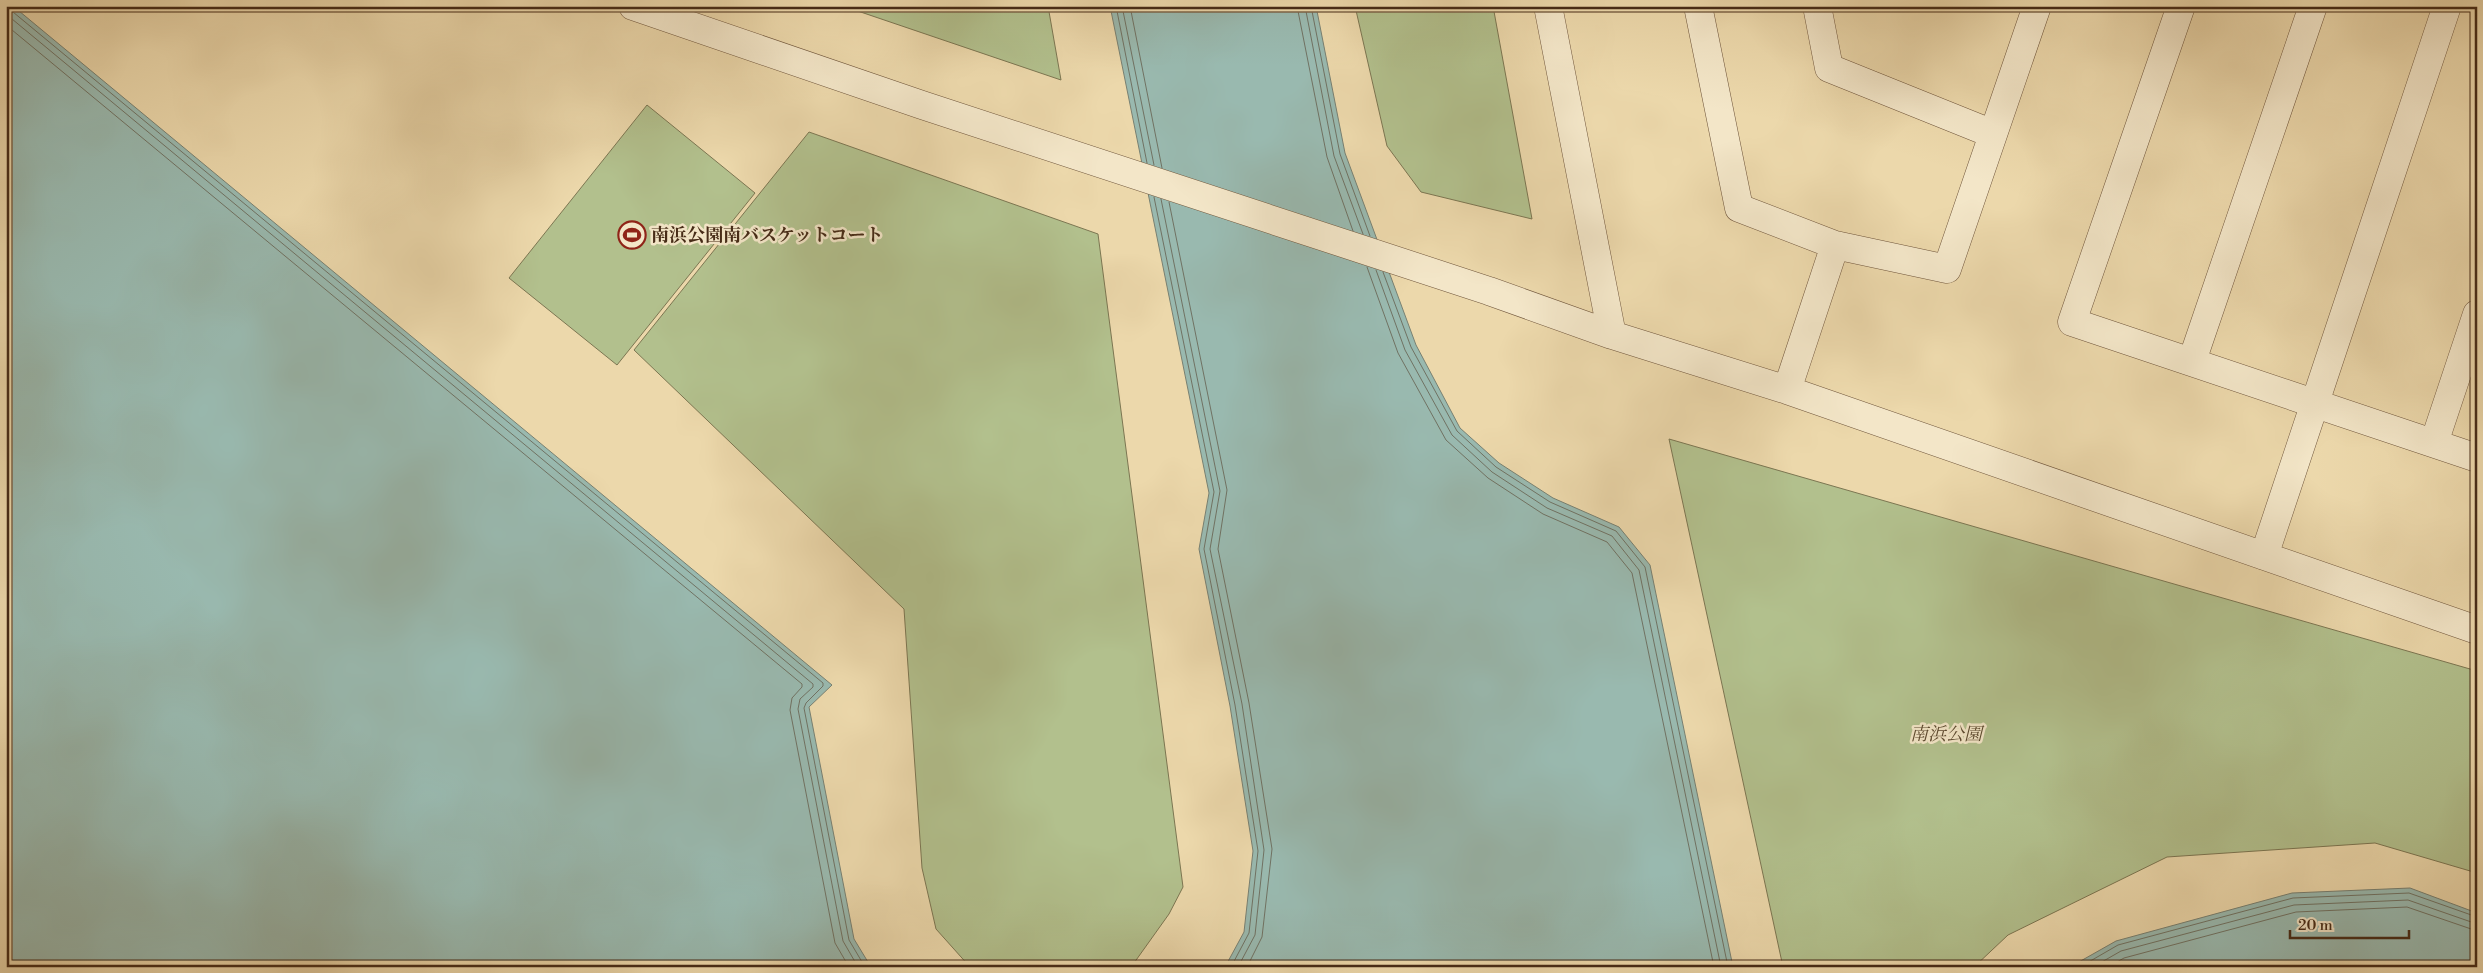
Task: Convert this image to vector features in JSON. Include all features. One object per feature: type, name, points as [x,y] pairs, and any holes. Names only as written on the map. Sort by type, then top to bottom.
[{"type":"street","points":[[633,6],[922,105],[1489,291],[1612,335],[1787,390],[2477,630]]},
{"type":"street","points":[[1548,6],[1612,335]]},
{"type":"street","points":[[1698,6],[1739,208],[1835,244],[1947,269],[2037,6]]},
{"type":"street","points":[[1817,6],[1829,68],[1993,134]]},
{"type":"street","points":[[2181,6],[2072,322],[2477,458]]},
{"type":"street","points":[[2192,361],[2313,6]]},
{"type":"street","points":[[2264,556],[2447,6]]},
{"type":"street","points":[[1787,390],[1835,244]]},
{"type":"street","points":[[2434,442],[2477,314]]},
{"type":"green space","points":[[843,6],[1048,6],[1061,80]]},
{"type":"green space","points":[[1355,6],[1493,6],[1532,219],[1421,192],[1387,146]]},
{"type":"green space","name":"南浜公園南バスケットコート","points":[[647,105],[755,193],[617,365],[509,278]]},
{"type":"green space","points":[[809,132],[1098,234],[1183,887],[1169,914],[1134,963],[1122,967],[970,967],[936,929],[922,868],[904,609],[634,350]]},
{"type":"green space","name":"南浜公園","points":[[1669,439],[2477,671],[2477,873],[2375,843],[2167,857],[2008,935],[1974,967],[1783,967]]},
{"type":"water","points":[[6,6],[13,6],[832,685],[809,707],[854,939],[871,967],[6,967]]},
{"type":"water","points":[[1110,6],[1316,6],[1345,153],[1416,345],[1460,428],[1499,463],[1553,498],[1619,527],[1650,565],[1733,967],[1225,967],[1244,932],[1253,851],[1230,706],[1199,549],[1209,493]]},
{"type":"water","points":[[2410,888],[2477,913],[2477,967],[2070,967],[2116,941],[2292,893]]},
{"type":"place","name":"南浜公園南バスケットコート","points":[[632,235]]}]
